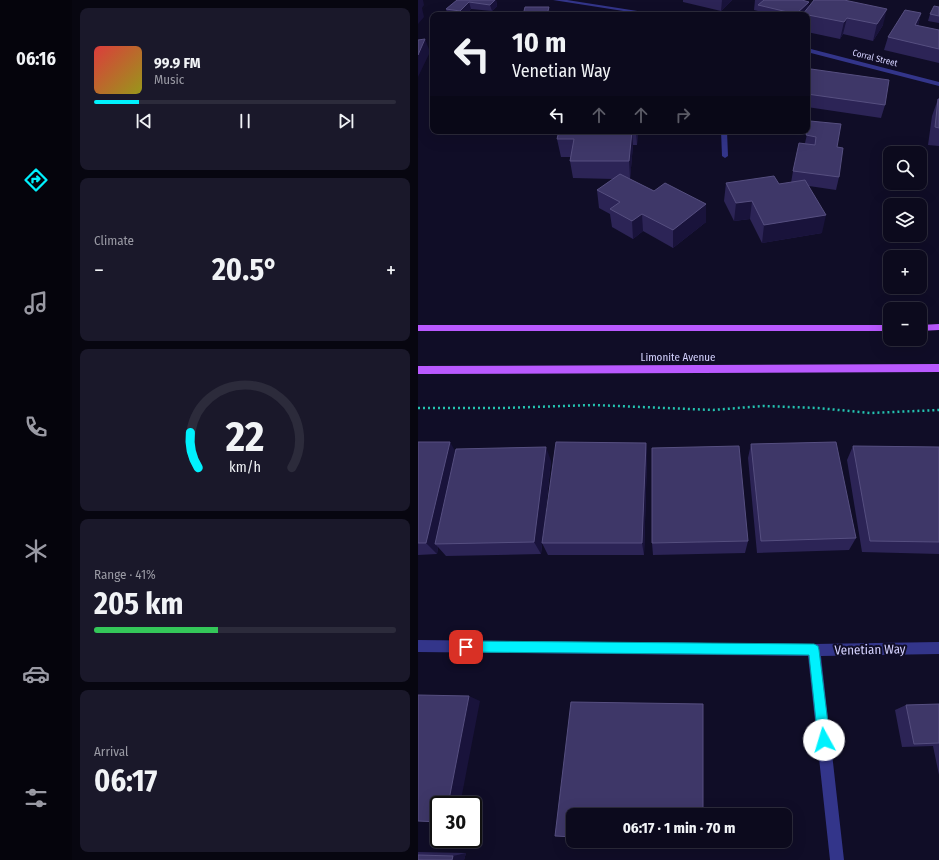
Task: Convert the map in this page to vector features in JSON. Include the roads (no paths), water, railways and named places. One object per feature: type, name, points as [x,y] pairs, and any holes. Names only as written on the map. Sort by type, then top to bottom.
[{"type":"main road","points":[[927,328],[939,327]]},
{"type":"main road","points":[[418,328],[883,328]]},
{"type":"main road","name":"Limonite Avenue","points":[[418,370],[939,368]]},
{"type":"street","points":[[556,0],[639,12]]},
{"type":"street","name":"Corral Street","points":[[810,51],[939,84]]},
{"type":"street","points":[[724,134],[725,156]]},
{"type":"street","name":"Venetian Way","points":[[418,646],[814,650],[939,648]]},
{"type":"street","points":[[814,650],[837,860]]}]
